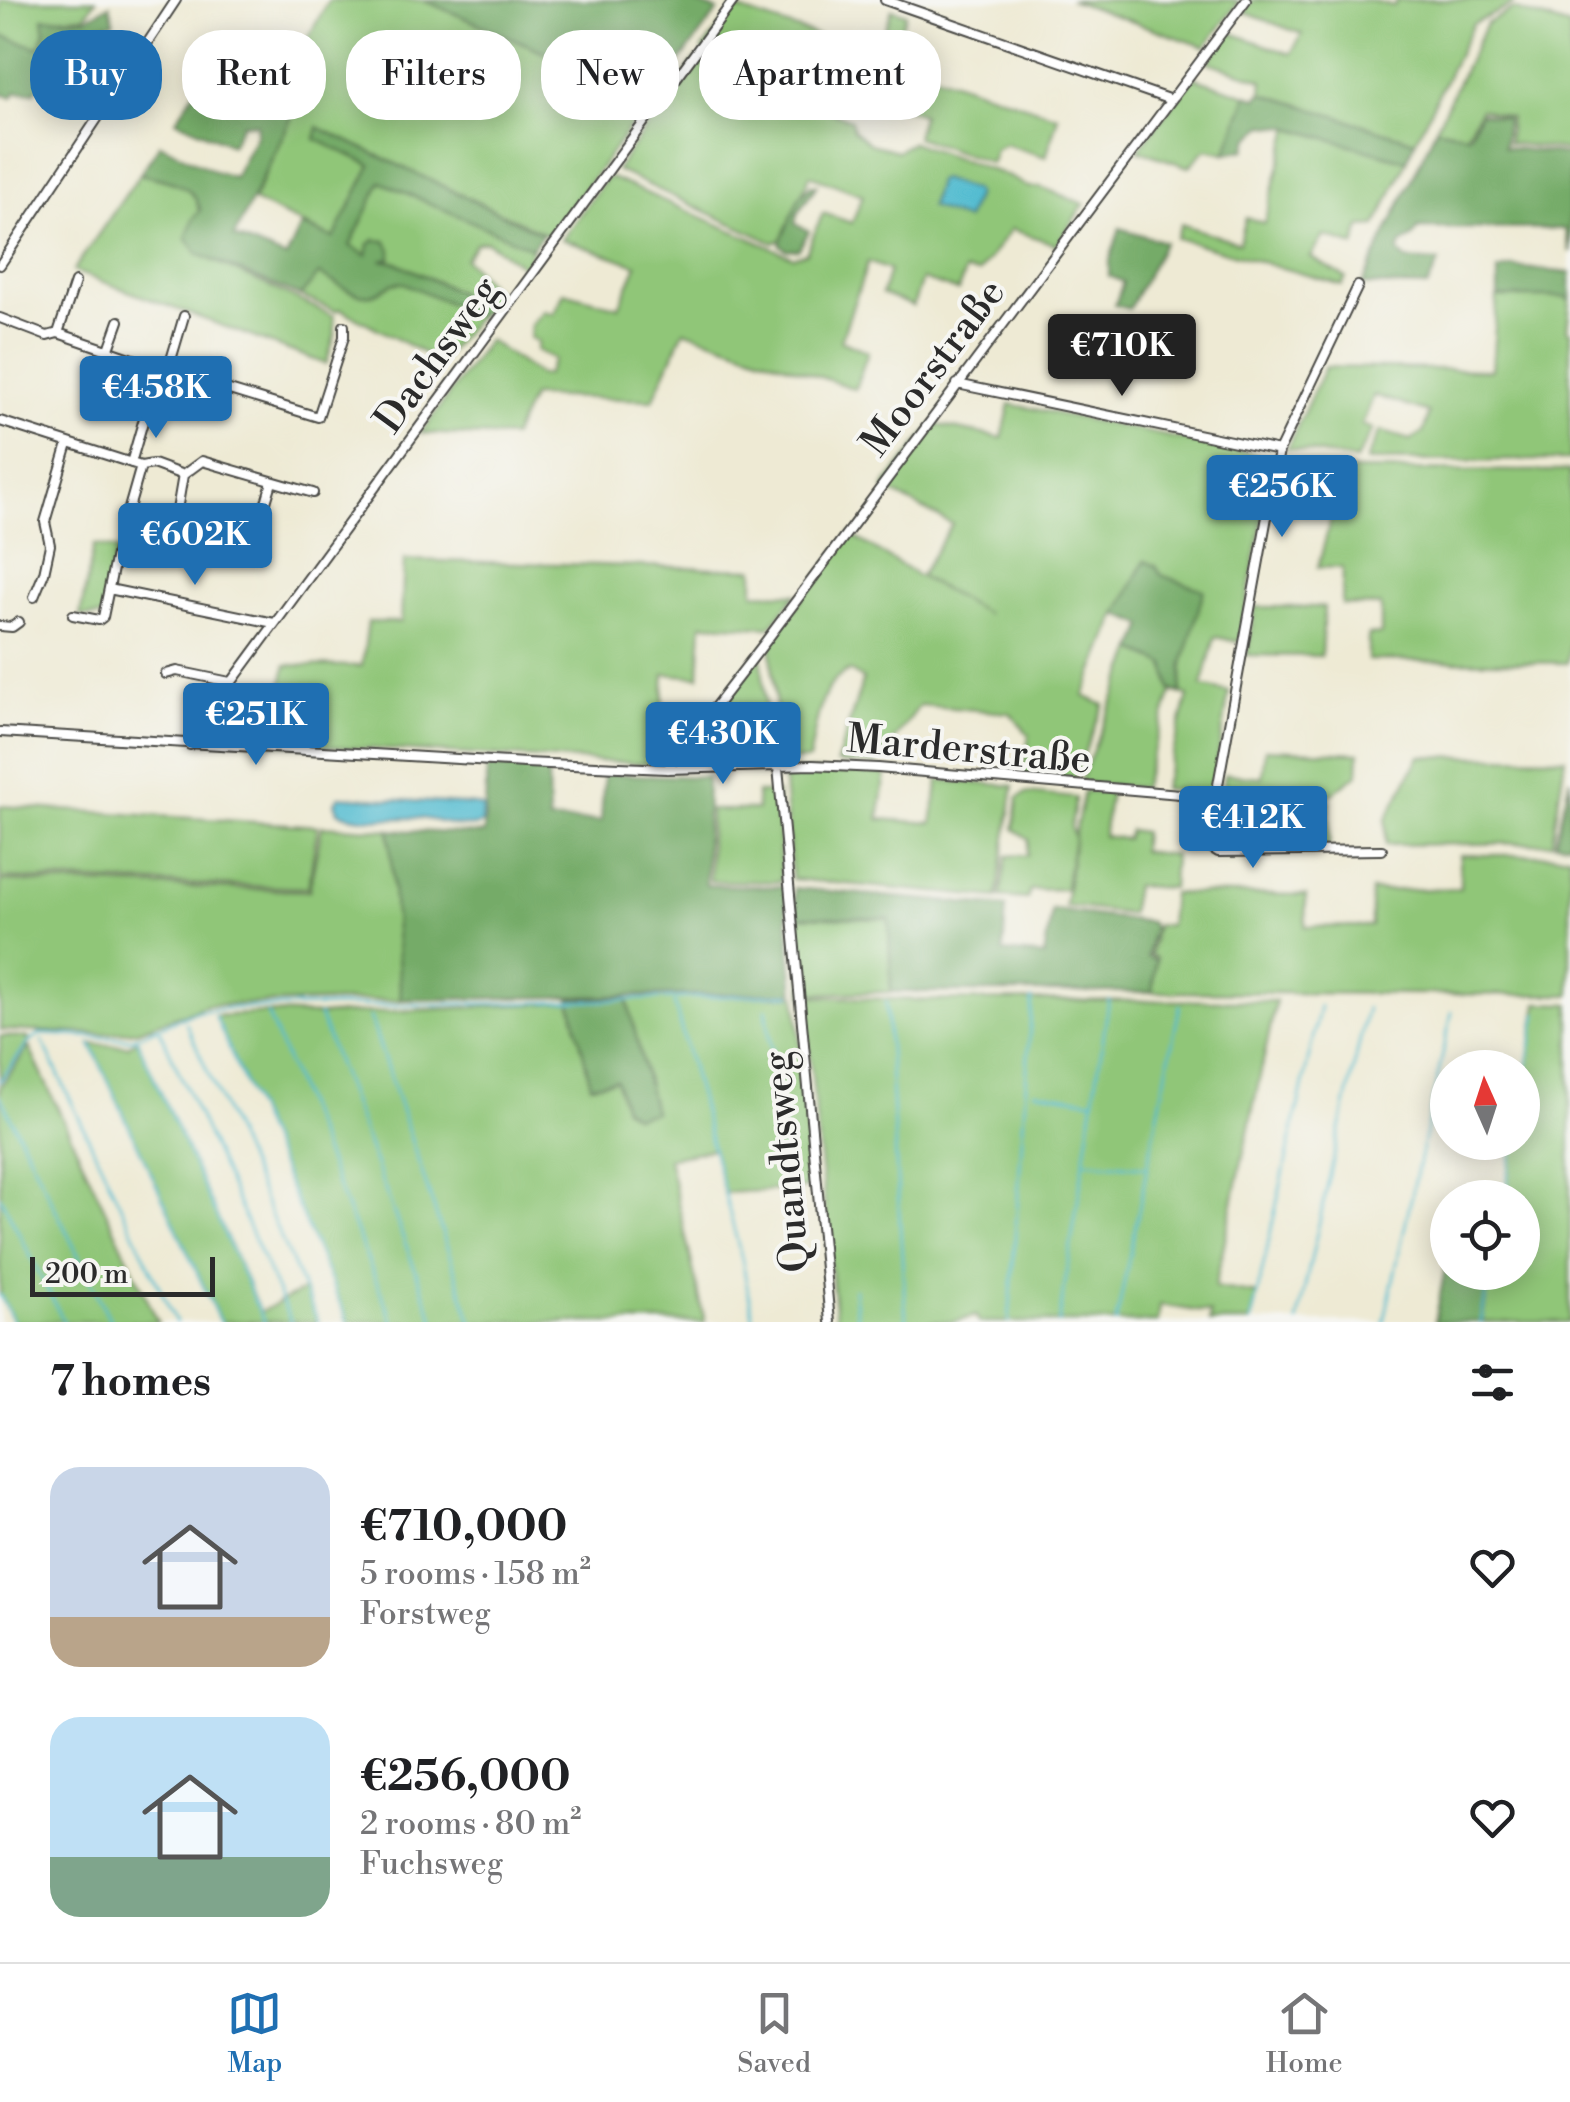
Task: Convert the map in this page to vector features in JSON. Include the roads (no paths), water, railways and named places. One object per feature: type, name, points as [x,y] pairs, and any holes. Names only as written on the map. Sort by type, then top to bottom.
[{"type":"street","points":[[0,265],[176,0]]},
{"type":"street","name":"Dachsweg","points":[[190,745],[192,736],[230,682],[734,0]]},
{"type":"street","points":[[885,0],[1171,100]]},
{"type":"street","name":"Moorstraße","points":[[666,769],[1246,0]]},
{"type":"street","points":[[58,332],[75,282]]},
{"type":"street","points":[[1358,286],[1278,451],[1207,845],[1218,852],[1382,850]]},
{"type":"street","points":[[168,370],[184,316]]},
{"type":"street","points":[[0,318],[47,336],[58,332],[318,417],[344,337],[344,326]]},
{"type":"street","points":[[109,349],[119,321]]},
{"type":"street","points":[[957,384],[1278,451]]},
{"type":"street","points":[[130,463],[147,408]]},
{"type":"street","points":[[0,421],[130,463],[153,464],[183,475]]},
{"type":"street","points":[[34,597],[50,544],[45,522],[68,444]]},
{"type":"street","points":[[176,516],[183,475],[202,462],[313,493]]},
{"type":"street","points":[[72,614],[102,619],[141,466]]},
{"type":"street","points":[[250,535],[259,526],[272,482]]},
{"type":"street","points":[[109,589],[274,623]]},
{"type":"street","points":[[0,626],[12,627],[20,622]]},
{"type":"street","points":[[166,674],[177,671],[230,682]]},
{"type":"street","name":"Marderstraße","points":[[0,732],[666,769],[878,768],[1214,797]]},
{"type":"street","name":"Quandtsweg","points":[[778,766],[830,1322]]},
{"type":"water","points":[[941,179],[974,190],[966,220],[930,207]]},
{"type":"water","points":[[339,796],[475,805],[483,807],[482,824],[466,827],[418,818],[358,817],[338,812],[335,803]]},
{"type":"waterway","points":[[0,1081],[30,1041],[40,1034],[131,1039],[194,1012],[229,1008],[792,994]]},
{"type":"waterway","points":[[1009,1322],[1032,999]]},
{"type":"waterway","points":[[1059,1322],[1109,1000]]},
{"type":"waterway","points":[[674,1002],[742,1260],[754,1322]]},
{"type":"waterway","points":[[886,1002],[906,1322]]},
{"type":"waterway","points":[[1116,1322],[1180,1005]]},
{"type":"waterway","points":[[1251,1322],[1320,1006]]},
{"type":"waterway","points":[[1297,1322],[1367,1008]]},
{"type":"waterway","points":[[766,1009],[788,1167]]},
{"type":"waterway","points":[[1384,1322],[1452,1012]]},
{"type":"waterway","points":[[267,1013],[393,1322]]},
{"type":"waterway","points":[[1530,1050],[1537,1014]]},
{"type":"waterway","points":[[319,1015],[435,1322]]},
{"type":"waterway","points":[[215,1016],[348,1322]]},
{"type":"waterway","points":[[370,1017],[472,1322]]},
{"type":"waterway","points":[[186,1023],[318,1322]]},
{"type":"waterway","points":[[160,1030],[291,1322]]},
{"type":"waterway","points":[[42,1040],[176,1322]]},
{"type":"waterway","points":[[137,1040],[264,1322]]},
{"type":"waterway","points":[[91,1044],[220,1322]]},
{"type":"waterway","points":[[1034,1091],[1092,1100]]},
{"type":"waterway","points":[[0,1096],[111,1322]]},
{"type":"waterway","points":[[1507,1180],[1511,1160]]},
{"type":"waterway","points":[[1084,1161],[1146,1167]]},
{"type":"waterway","points":[[0,1196],[64,1322]]},
{"type":"waterway","points":[[854,1289],[857,1322]]},
{"type":"waterway","points":[[1481,1322],[1487,1290]]},
{"type":"waterway","points":[[0,1295],[14,1322]]}]
